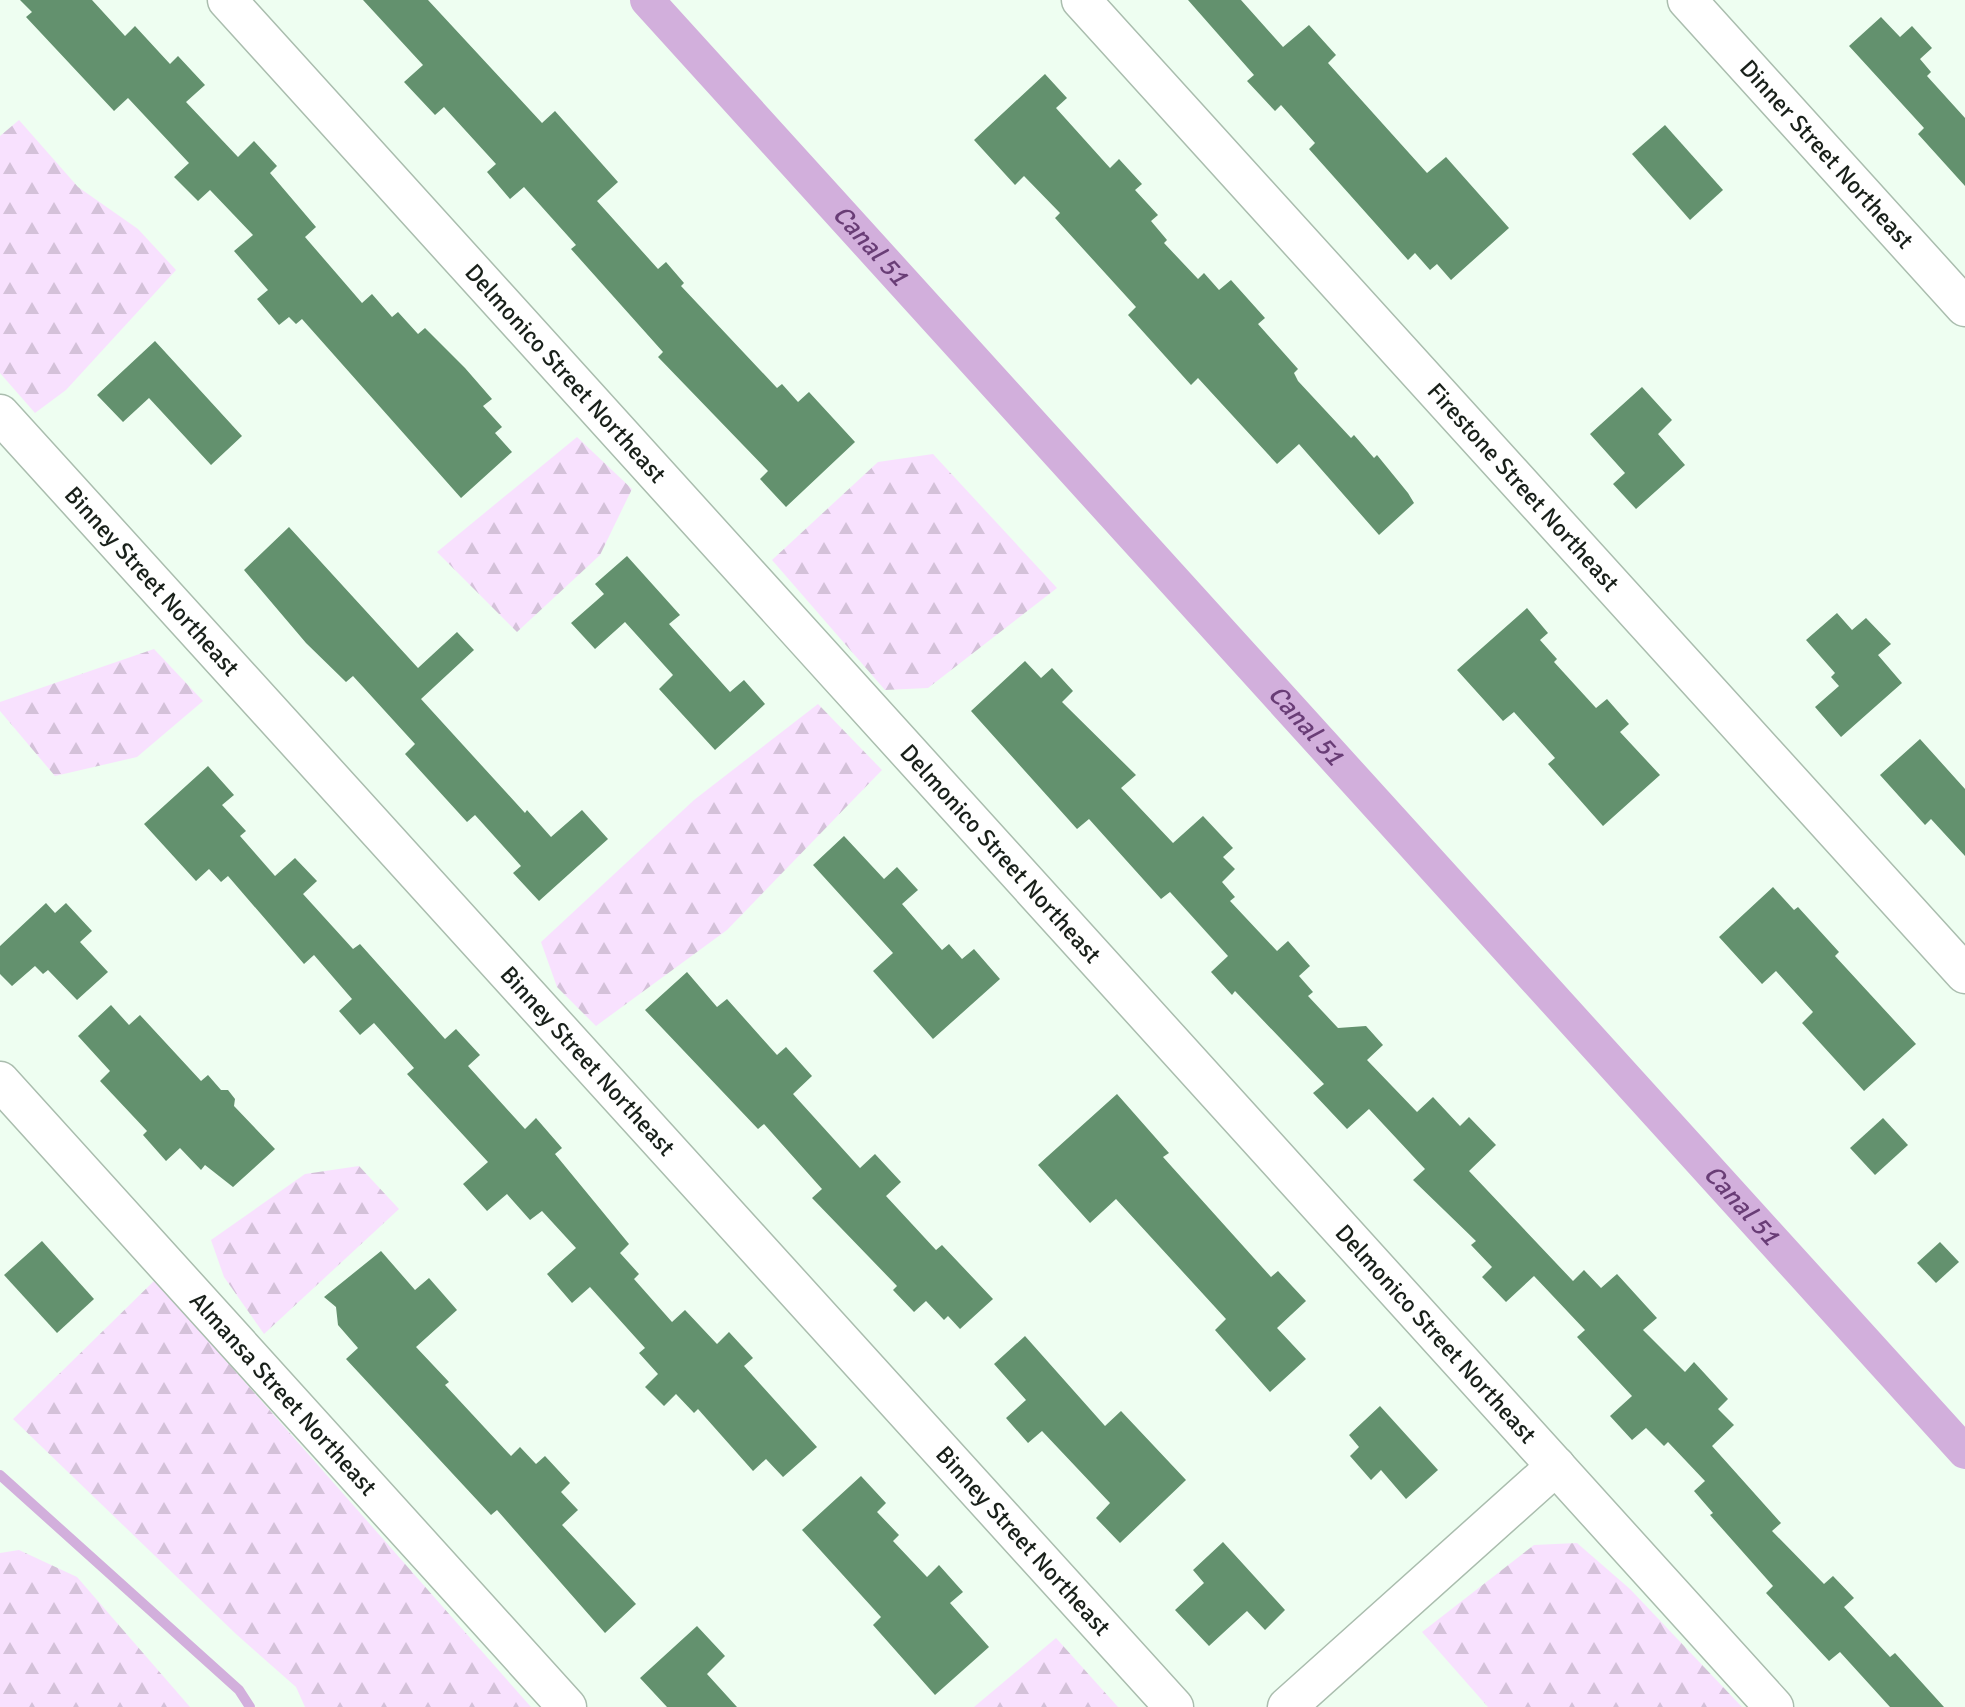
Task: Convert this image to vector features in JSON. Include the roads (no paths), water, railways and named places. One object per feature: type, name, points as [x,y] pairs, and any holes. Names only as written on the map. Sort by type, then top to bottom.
[{"type":"street","name":"Delmonico Street Northeast","points":[[227,0],[1774,1707]]},
{"type":"street","name":"Firestone Street Northeast","points":[[1081,0],[1965,974]]},
{"type":"street","name":"Dinner Street Northeast","points":[[1687,0],[1965,307]]},
{"type":"street","name":"Binney Street Northeast","points":[[0,414],[1174,1707]]},
{"type":"street","name":"Almansa Street Northeast","points":[[0,1081],[567,1707]]},
{"type":"street","points":[[1287,1707],[1556,1466]]},
{"type":"waterway","name":"Canal 51","points":[[647,0],[1965,1452]]},
{"type":"waterway","points":[[0,1475],[239,1690],[250,1707]]}]
